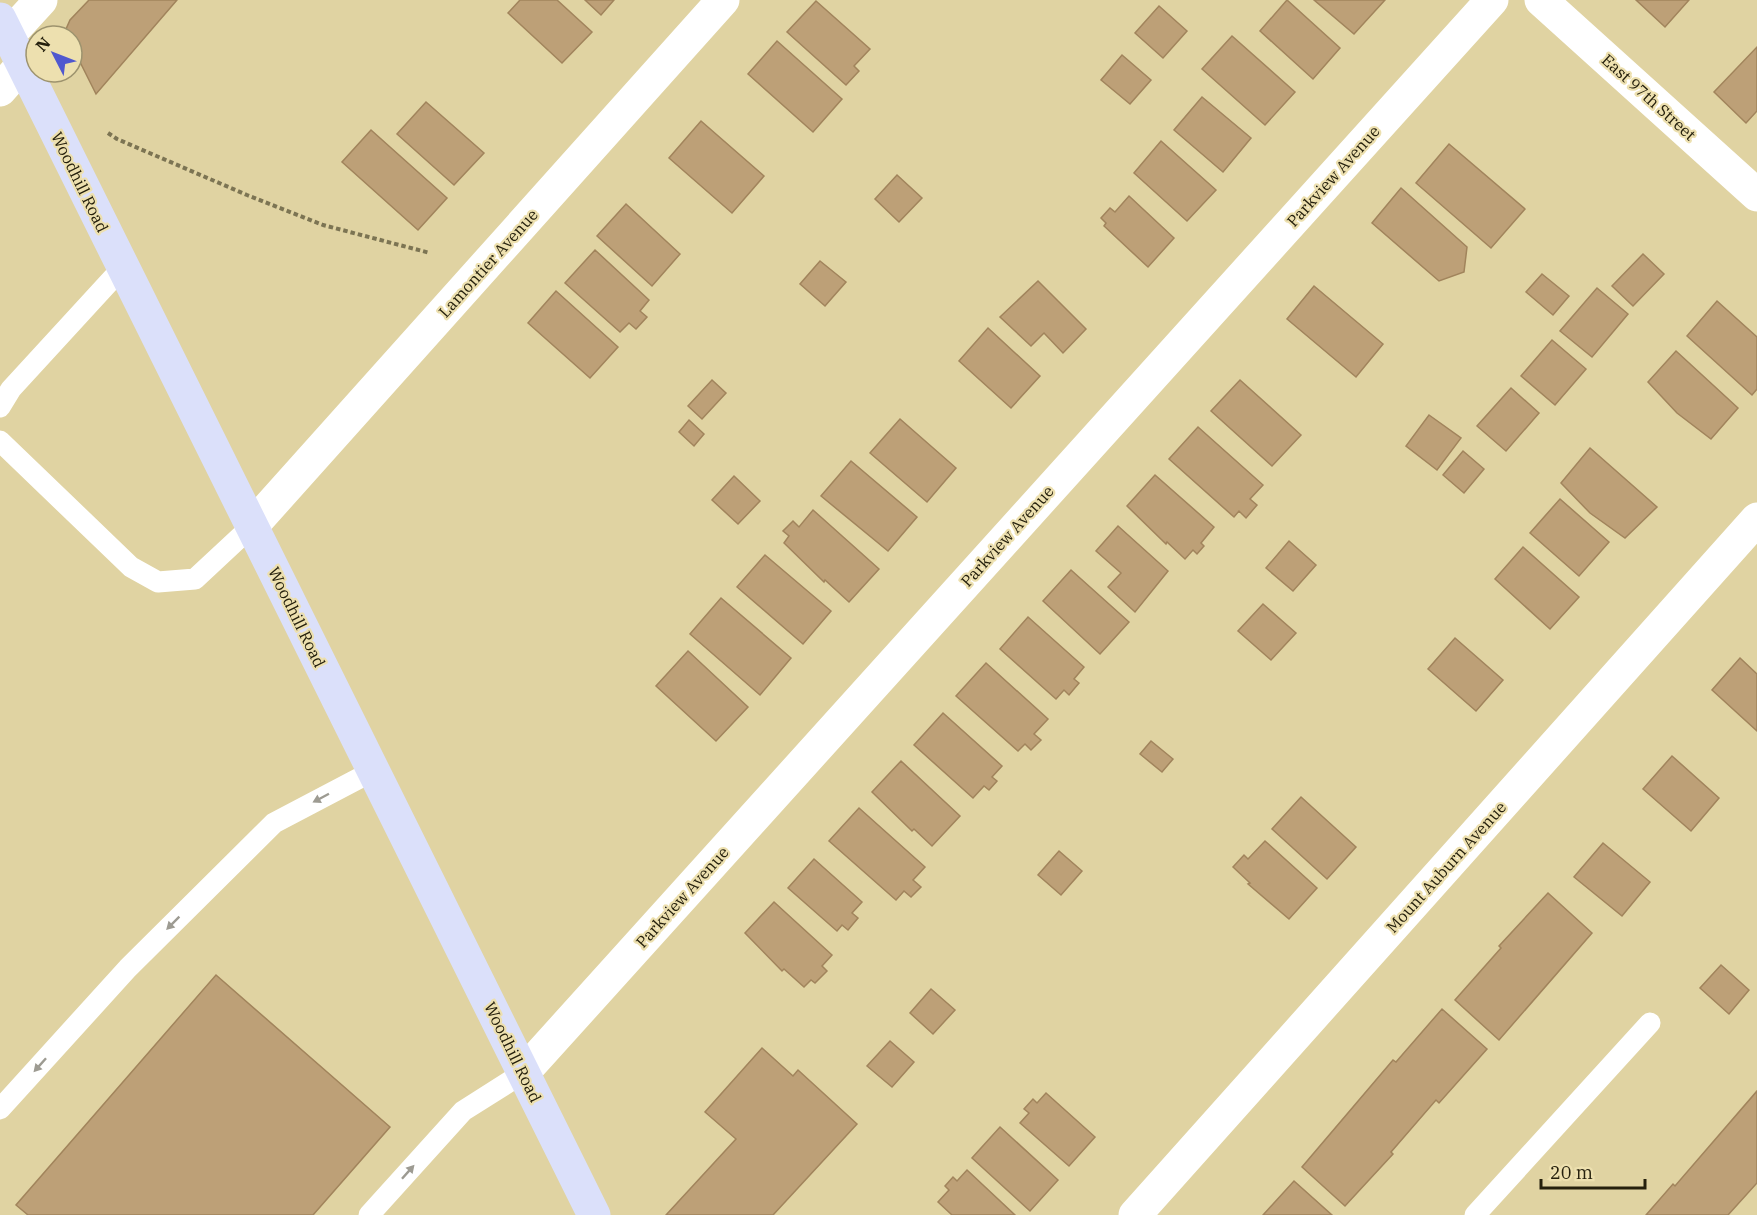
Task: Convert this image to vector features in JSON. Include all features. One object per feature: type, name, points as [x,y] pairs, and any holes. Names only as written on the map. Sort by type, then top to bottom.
[{"type":"main road","name":"Woodhill Road","points":[[4,28],[594,1215]]},
{"type":"street","points":[[4,28],[41,0]]},
{"type":"street","name":"Lamontier Avenue","points":[[252,526],[723,0]]},
{"type":"street","name":"Parkview Avenue","points":[[523,1073],[1492,0]]},
{"type":"street","name":"East 97th Street","points":[[1541,0],[1757,195]]},
{"type":"street","points":[[0,90],[22,65]]},
{"type":"street","name":"Mount Auburn Avenue","points":[[1135,1215],[1757,519]]},
{"type":"lane","points":[[0,406],[11,389],[123,267]]},
{"type":"lane","points":[[0,441],[131,567],[158,582],[195,579],[252,526]]},
{"type":"lane","points":[[0,1109],[128,968],[274,823],[373,771]]},
{"type":"lane","points":[[1475,1215],[1650,1023]]},
{"type":"lane","points":[[369,1215],[463,1111],[523,1073]]},
{"type":"path","points":[[108,133],[117,139],[247,195],[322,225],[430,253]]},
{"type":"building","points":[[89,0],[177,0],[96,94],[84,70],[84,24],[68,24]]},
{"type":"building","points":[[520,0],[557,0],[592,32],[562,63],[508,13]]},
{"type":"building","points":[[585,0],[614,0],[601,15]]},
{"type":"building","points":[[1287,0],[1340,48],[1313,79],[1260,31]]},
{"type":"building","points":[[1314,0],[1385,0],[1354,34]]},
{"type":"building","points":[[1636,0],[1689,0],[1665,27]]},
{"type":"building","points":[[816,1],[870,49],[854,66],[859,71],[846,85],[787,32]]},
{"type":"building","points":[[1159,6],[1187,31],[1163,58],[1135,33]]},
{"type":"building","points":[[1232,36],[1295,92],[1265,125],[1202,69]]},
{"type":"building","points":[[777,41],[842,99],[813,132],[748,74]]},
{"type":"building","points":[[1757,47],[1757,111],[1746,123],[1714,92]]},
{"type":"building","points":[[1122,55],[1151,80],[1130,104],[1101,80]]},
{"type":"building","points":[[1202,97],[1251,138],[1223,172],[1174,130]]},
{"type":"building","points":[[426,102],[484,153],[454,185],[397,134]]},
{"type":"building","points":[[701,121],[764,176],[732,213],[669,158]]},
{"type":"building","points":[[371,130],[447,198],[418,230],[342,162]]},
{"type":"building","points":[[1161,141],[1216,190],[1187,221],[1134,173]]},
{"type":"building","points":[[1449,144],[1525,209],[1491,248],[1416,183]]},
{"type":"building","points":[[897,175],[922,198],[899,222],[875,199]]},
{"type":"building","points":[[1401,188],[1467,247],[1464,272],[1439,281],[1372,223]]},
{"type":"building","points":[[1129,196],[1174,238],[1148,267],[1104,226],[1106,223],[1101,218],[1110,208],[1115,212]]},
{"type":"building","points":[[626,204],[680,254],[652,286],[597,236]]},
{"type":"building","points":[[595,250],[649,300],[640,311],[647,317],[636,329],[629,323],[620,332],[565,283]]},
{"type":"building","points":[[1643,254],[1664,274],[1633,306],[1612,286]]},
{"type":"building","points":[[820,261],[846,282],[825,306],[800,284]]},
{"type":"building","points":[[1542,274],[1569,296],[1553,315],[1526,292]]},
{"type":"building","points":[[1038,281],[1086,329],[1063,353],[1044,333],[1031,346],[1000,317]]},
{"type":"building","points":[[1314,286],[1383,344],[1356,377],[1287,319]]},
{"type":"building","points":[[1597,288],[1628,314],[1592,357],[1560,331]]},
{"type":"building","points":[[556,291],[618,347],[590,378],[528,323]]},
{"type":"building","points":[[1717,301],[1757,337],[1757,389],[1752,395],[1687,336]]},
{"type":"building","points":[[988,328],[1040,376],[1011,408],[959,361]]},
{"type":"building","points":[[1552,340],[1586,369],[1555,405],[1521,376]]},
{"type":"building","points":[[1676,351],[1738,408],[1711,439],[1677,413],[1648,382]]},
{"type":"building","points":[[712,380],[726,393],[702,419],[688,406]]},
{"type":"building","points":[[1240,380],[1301,435],[1272,466],[1211,411]]},
{"type":"building","points":[[1511,388],[1539,413],[1506,451],[1477,426]]},
{"type":"building","points":[[1429,415],[1461,438],[1437,470],[1406,446]]},
{"type":"building","points":[[900,419],[956,468],[927,502],[870,453]]},
{"type":"building","points":[[689,420],[704,434],[694,446],[679,432]]},
{"type":"building","points":[[1198,427],[1263,485],[1250,499],[1257,505],[1246,518],[1239,511],[1234,517],[1169,459]]},
{"type":"building","points":[[1590,448],[1657,507],[1625,538],[1590,513],[1561,483]]},
{"type":"building","points":[[1463,451],[1484,469],[1464,493],[1443,475]]},
{"type":"building","points":[[851,461],[917,517],[888,551],[821,496]]},
{"type":"building","points":[[1155,475],[1214,527],[1201,543],[1204,546],[1197,554],[1193,550],[1185,559],[1127,506]]},
{"type":"building","points":[[734,476],[760,501],[738,524],[712,500]]},
{"type":"building","points":[[1560,499],[1609,542],[1579,576],[1530,533]]},
{"type":"building","points":[[813,510],[879,569],[849,602],[825,580],[824,582],[784,543],[789,536],[783,531],[793,521],[799,527]]},
{"type":"building","points":[[1118,526],[1168,571],[1135,612],[1108,587],[1121,573],[1096,551]]},
{"type":"building","points":[[1289,541],[1316,565],[1293,591],[1266,568]]},
{"type":"building","points":[[1523,547],[1579,597],[1550,629],[1495,579]]},
{"type":"building","points":[[765,555],[831,611],[803,644],[737,587]]},
{"type":"building","points":[[1071,570],[1129,622],[1100,654],[1043,601]]},
{"type":"building","points":[[721,598],[791,658],[760,695],[690,634]]},
{"type":"building","points":[[1263,604],[1296,633],[1271,660],[1238,631]]},
{"type":"building","points":[[1028,617],[1084,667],[1074,679],[1079,683],[1069,695],[1064,690],[1056,699],[1000,649]]},
{"type":"building","points":[[1455,638],[1503,680],[1476,711],[1428,669]]},
{"type":"building","points":[[688,651],[748,707],[716,741],[656,686]]},
{"type":"building","points":[[1740,658],[1757,674],[1757,731],[1712,690]]},
{"type":"building","points":[[986,663],[1048,719],[1034,734],[1041,740],[1031,750],[1025,744],[1018,751],[956,696]]},
{"type":"building","points":[[943,713],[1002,766],[992,777],[997,781],[989,790],[984,786],[973,798],[914,745]]},
{"type":"building","points":[[1151,741],[1173,759],[1162,772],[1140,754]]},
{"type":"building","points":[[1672,756],[1719,798],[1691,831],[1643,789]]},
{"type":"building","points":[[901,761],[960,816],[932,846],[914,829],[912,831],[872,792]]},
{"type":"building","points":[[1301,797],[1356,847],[1327,879],[1272,829]]},
{"type":"building","points":[[859,808],[925,867],[913,880],[921,887],[911,897],[904,891],[896,900],[829,841]]},
{"type":"building","points":[[1265,841],[1317,888],[1289,919],[1248,884],[1250,883],[1233,867],[1244,855],[1248,859]]},
{"type":"building","points":[[1603,843],[1650,882],[1622,916],[1574,877]]},
{"type":"building","points":[[1059,851],[1082,871],[1061,895],[1038,875]]},
{"type":"building","points":[[814,859],[862,902],[852,913],[858,918],[848,930],[842,925],[837,931],[788,888]]},
{"type":"building","points":[[1548,893],[1592,933],[1499,1040],[1455,1000],[1501,948],[1499,946]]},
{"type":"building","points":[[774,902],[832,955],[822,966],[827,971],[815,983],[811,980],[804,987],[784,969],[782,971],[745,933]]},
{"type":"building","points":[[1721,965],[1749,990],[1729,1014],[1700,988]]},
{"type":"building","points":[[216,975],[390,1127],[313,1215],[28,1215],[16,1205]]},
{"type":"building","points":[[931,989],[955,1010],[933,1034],[910,1013]]},
{"type":"building","points":[[1442,1009],[1487,1049],[1439,1103],[1436,1100],[1391,1152],[1393,1154],[1345,1206],[1302,1167],[1393,1060],[1396,1062]]},
{"type":"building","points":[[890,1041],[914,1062],[892,1087],[867,1066]]},
{"type":"building","points":[[762,1048],[793,1076],[798,1070],[857,1124],[773,1215],[666,1215],[736,1139],[705,1112]]},
{"type":"building","points":[[1757,1091],[1757,1183],[1728,1215],[1646,1215],[1673,1184],[1675,1186]]},
{"type":"building","points":[[1046,1093],[1095,1137],[1069,1166],[1020,1123],[1029,1113],[1024,1109],[1033,1099],[1037,1103]]},
{"type":"building","points":[[1000,1127],[1058,1180],[1030,1211],[972,1158]]},
{"type":"building","points":[[967,1170],[1015,1215],[952,1215],[938,1202],[949,1190],[945,1186],[953,1177],[957,1181]]},
{"type":"building","points":[[1294,1181],[1332,1215],[1263,1215]]}]
